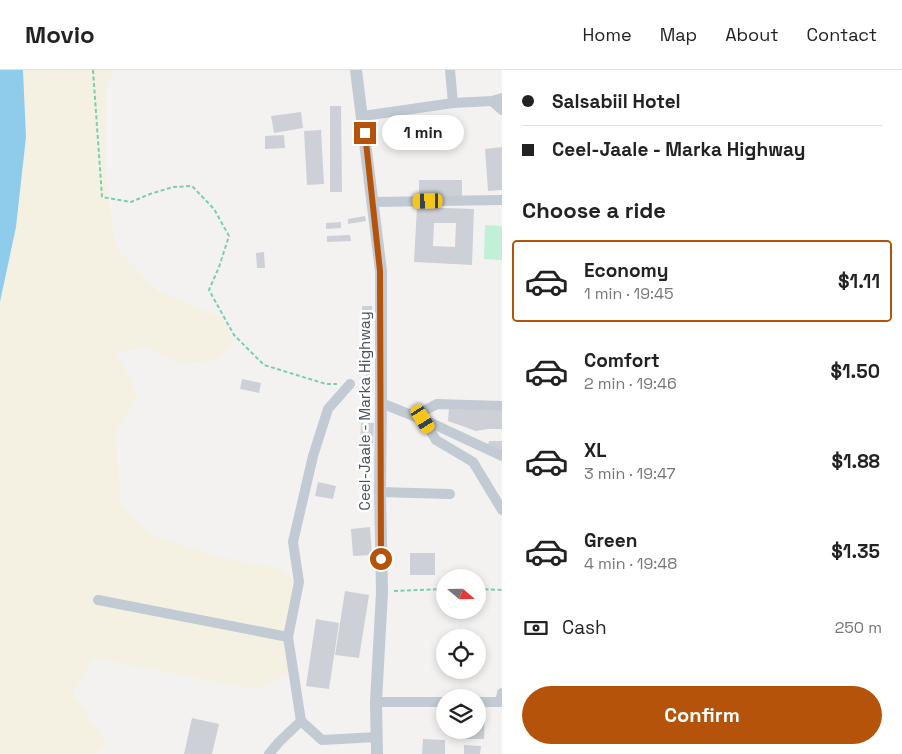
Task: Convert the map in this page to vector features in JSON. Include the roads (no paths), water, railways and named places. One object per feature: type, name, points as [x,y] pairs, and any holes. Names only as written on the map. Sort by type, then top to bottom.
[{"type":"street","name":"Ceel-Jaale - Marka Highway","points":[[356,70],[380,271],[382,592],[376,702],[377,754]]},
{"type":"street","points":[[450,70],[453,103]]},
{"type":"street","points":[[363,116],[453,103],[497,100],[502,110]]},
{"type":"street","points":[[373,202],[502,200]]},
{"type":"street","points":[[350,384],[328,409],[313,456],[293,542],[300,582],[288,637],[301,721],[322,740],[377,737]]},
{"type":"street","points":[[382,402],[419,417],[502,456]]},
{"type":"street","points":[[419,417],[437,404],[502,406]]},
{"type":"street","points":[[419,417],[436,440],[473,462],[502,510]]},
{"type":"street","points":[[380,492],[450,494]]},
{"type":"street","points":[[98,600],[288,637]]},
{"type":"street","points":[[486,702],[500,702],[502,693]]},
{"type":"street","points":[[376,702],[436,702]]},
{"type":"street","points":[[269,754],[301,721]]},
{"type":"water","points":[[0,70],[23,70],[26,137],[16,227],[0,302]]}]
